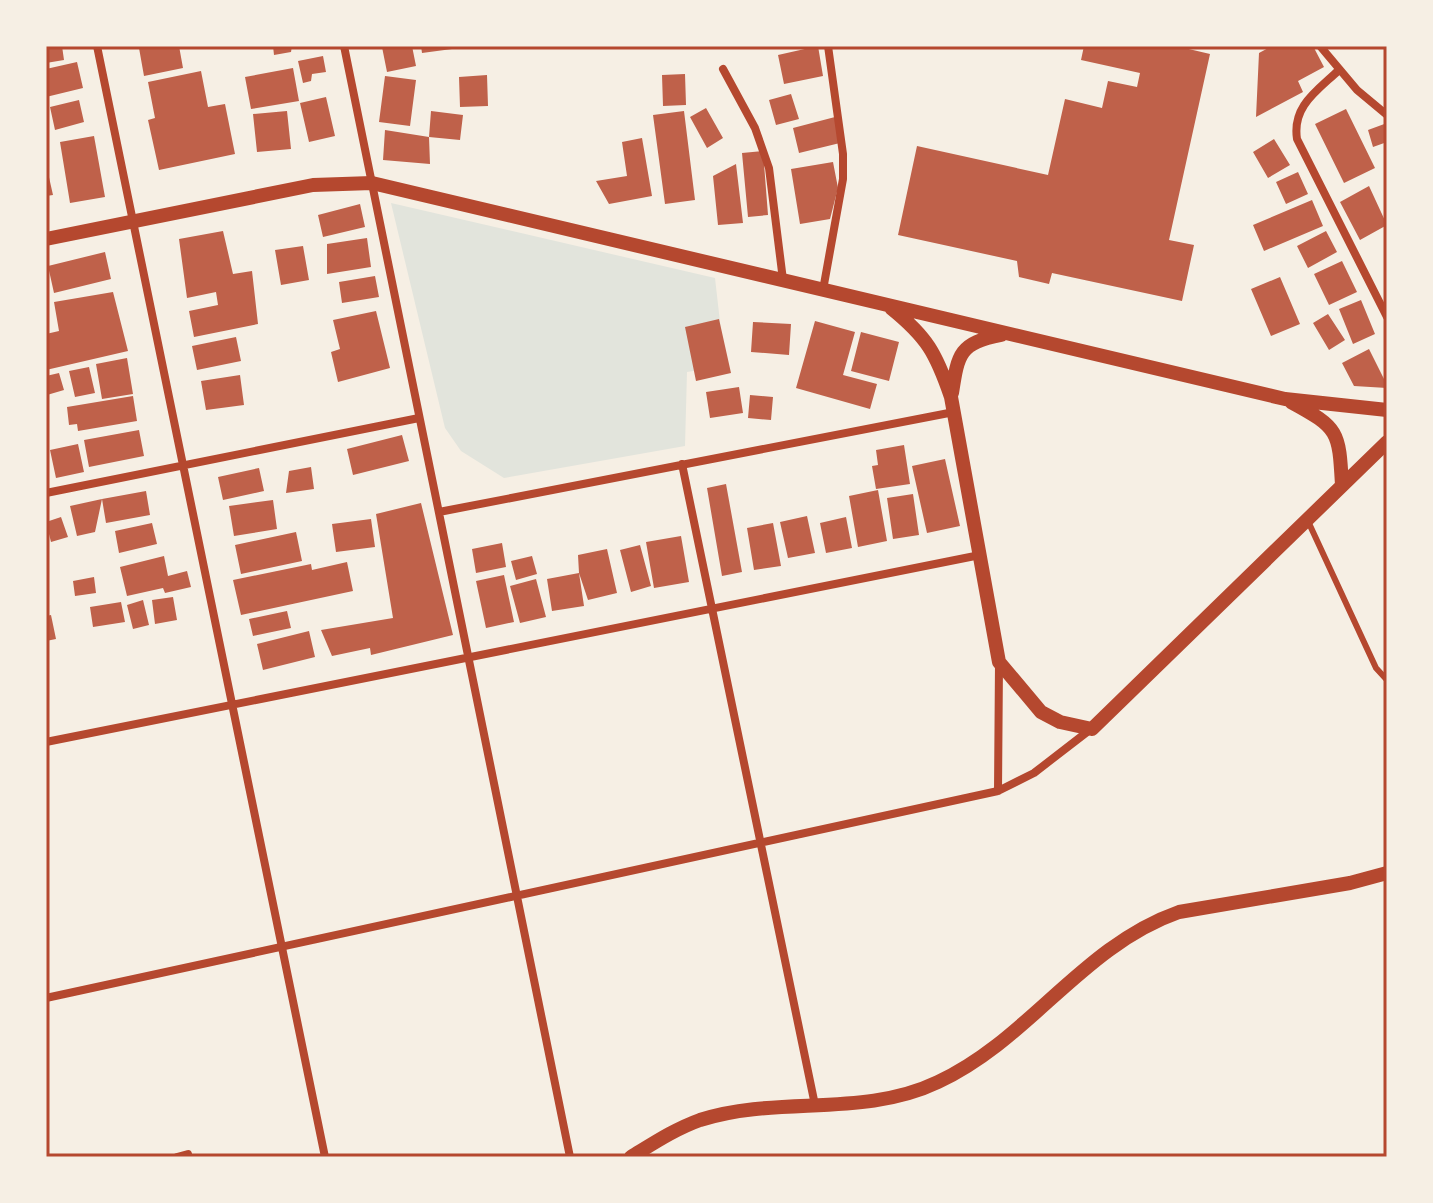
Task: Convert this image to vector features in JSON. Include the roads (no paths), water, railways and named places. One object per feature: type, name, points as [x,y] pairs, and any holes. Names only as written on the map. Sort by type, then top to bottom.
[{"type":"street","points":[[97,46],[325,1157]]},
{"type":"street","points":[[344,46],[570,1157]]},
{"type":"street","points":[[823,290],[843,179],[843,154],[828,46]]},
{"type":"street","points":[[1320,46],[1339,70],[1387,115]]},
{"type":"street","points":[[723,69],[755,128],[769,168],[783,280]]},
{"type":"street","points":[[1339,70],[1301,106],[1295,122],[1297,139],[1387,317]]},
{"type":"street","points":[[46,239],[313,185],[372,183],[1285,399],[1387,410]]},
{"type":"street","points":[[887,305],[921,332],[937,356],[952,404],[999,662],[998,791]]},
{"type":"street","points":[[952,404],[956,364],[963,351],[973,340],[1008,333]]},
{"type":"street","points":[[1285,399],[1328,422],[1337,437],[1342,485]]},
{"type":"street","points":[[439,512],[682,464],[952,404]]},
{"type":"street","points":[[46,493],[419,418]]},
{"type":"street","points":[[46,998],[998,791],[1034,773],[1092,729],[1387,442]]},
{"type":"street","points":[[682,464],[815,1105]]},
{"type":"street","points":[[46,742],[980,555]]},
{"type":"street","points":[[999,662],[1041,712],[1060,722],[1092,729]]},
{"type":"street","points":[[631,1157],[673,1131],[703,1120],[815,1105],[868,1103],[914,1093],[940,1082],[991,1048],[1106,949],[1155,920],[1179,912],[1350,883],[1387,873]]},
{"type":"street","points":[[177,1157],[188,1154]]},
{"type":"lane","points":[[1307,519],[1376,668],[1387,680]]}]
